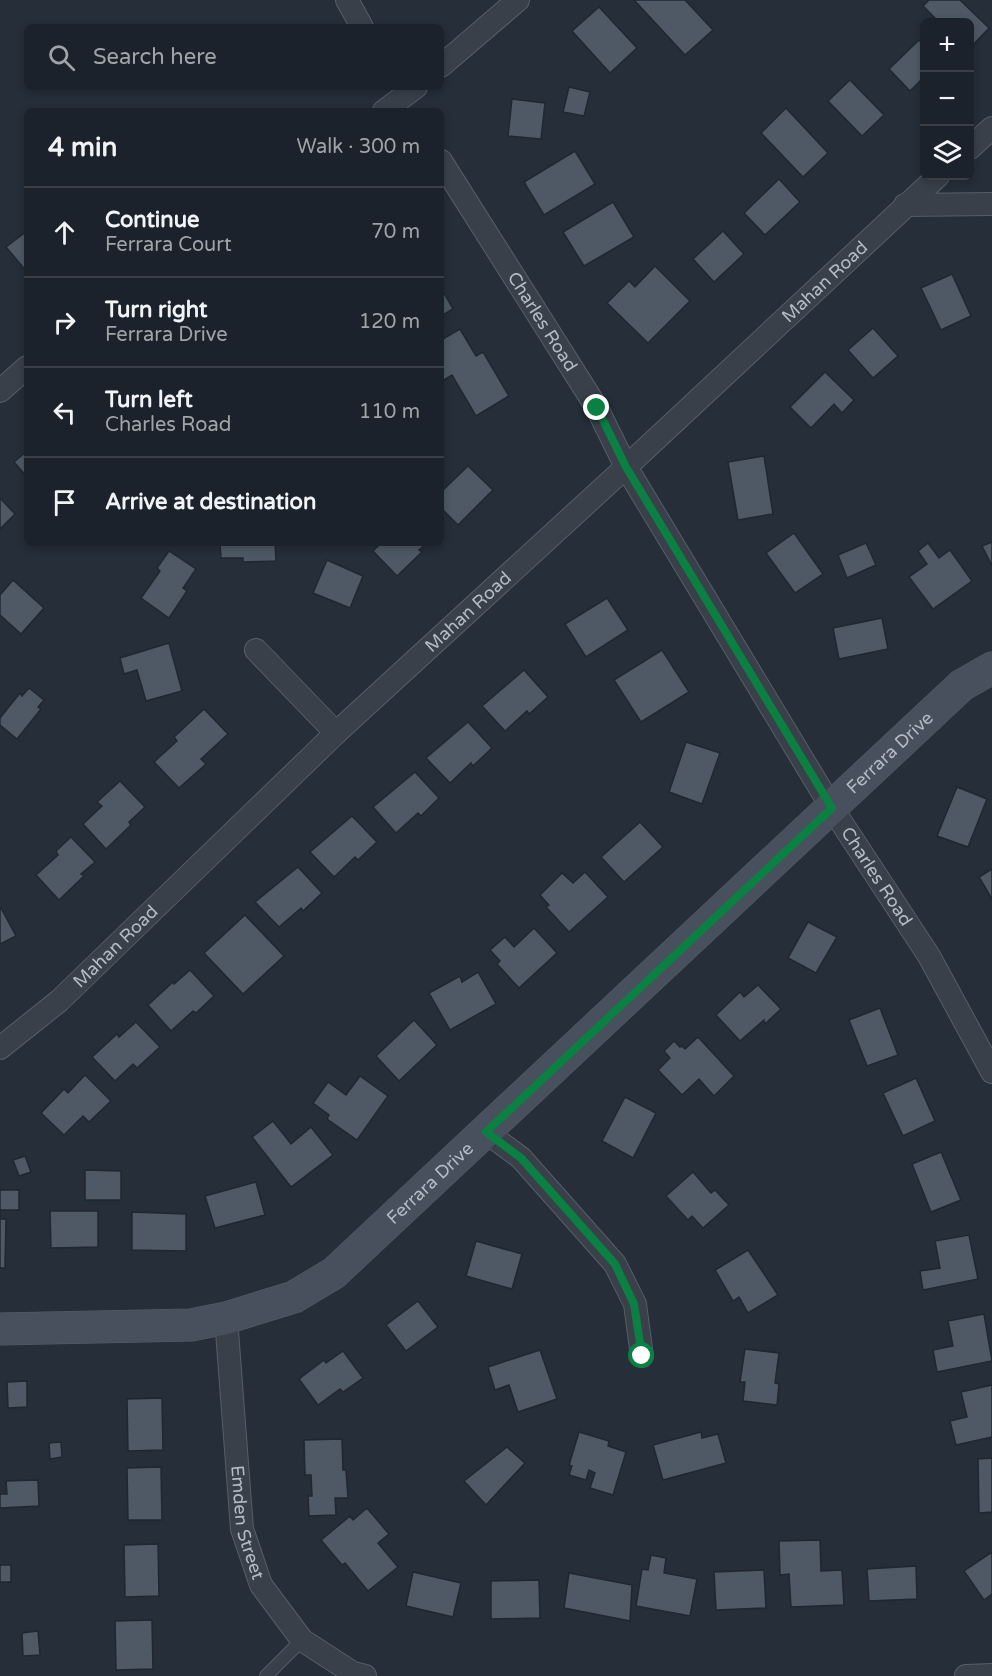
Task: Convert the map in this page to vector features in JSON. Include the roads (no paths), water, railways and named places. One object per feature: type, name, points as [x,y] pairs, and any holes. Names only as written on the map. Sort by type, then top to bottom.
[{"type":"street","points":[[347,0],[360,24]]},
{"type":"street","points":[[444,63],[518,0]]},
{"type":"street","points":[[974,144],[992,128]]},
{"type":"street","name":"Charles Road","points":[[444,166],[597,408],[626,467],[832,808],[929,956],[992,1072]]},
{"type":"street","name":"Mahan Road","points":[[0,1048],[59,1001],[336,733],[933,180]]},
{"type":"street","points":[[905,205],[992,204]]},
{"type":"street","points":[[0,391],[24,370]]},
{"type":"street","points":[[256,650],[336,733]]},
{"type":"street","name":"Ferrara Drive","points":[[0,1329],[191,1325],[226,1318],[294,1297],[334,1273],[962,685],[992,668]]},
{"type":"street","points":[[486,1132],[521,1158],[615,1264],[634,1304],[642,1356]]},
{"type":"street","name":"Emden Street","points":[[226,1318],[242,1529],[261,1584],[302,1640],[353,1673],[365,1676]]},
{"type":"street","points":[[966,1676],[992,1675]]},
{"type":"lane","points":[[266,1676],[302,1640]]}]
